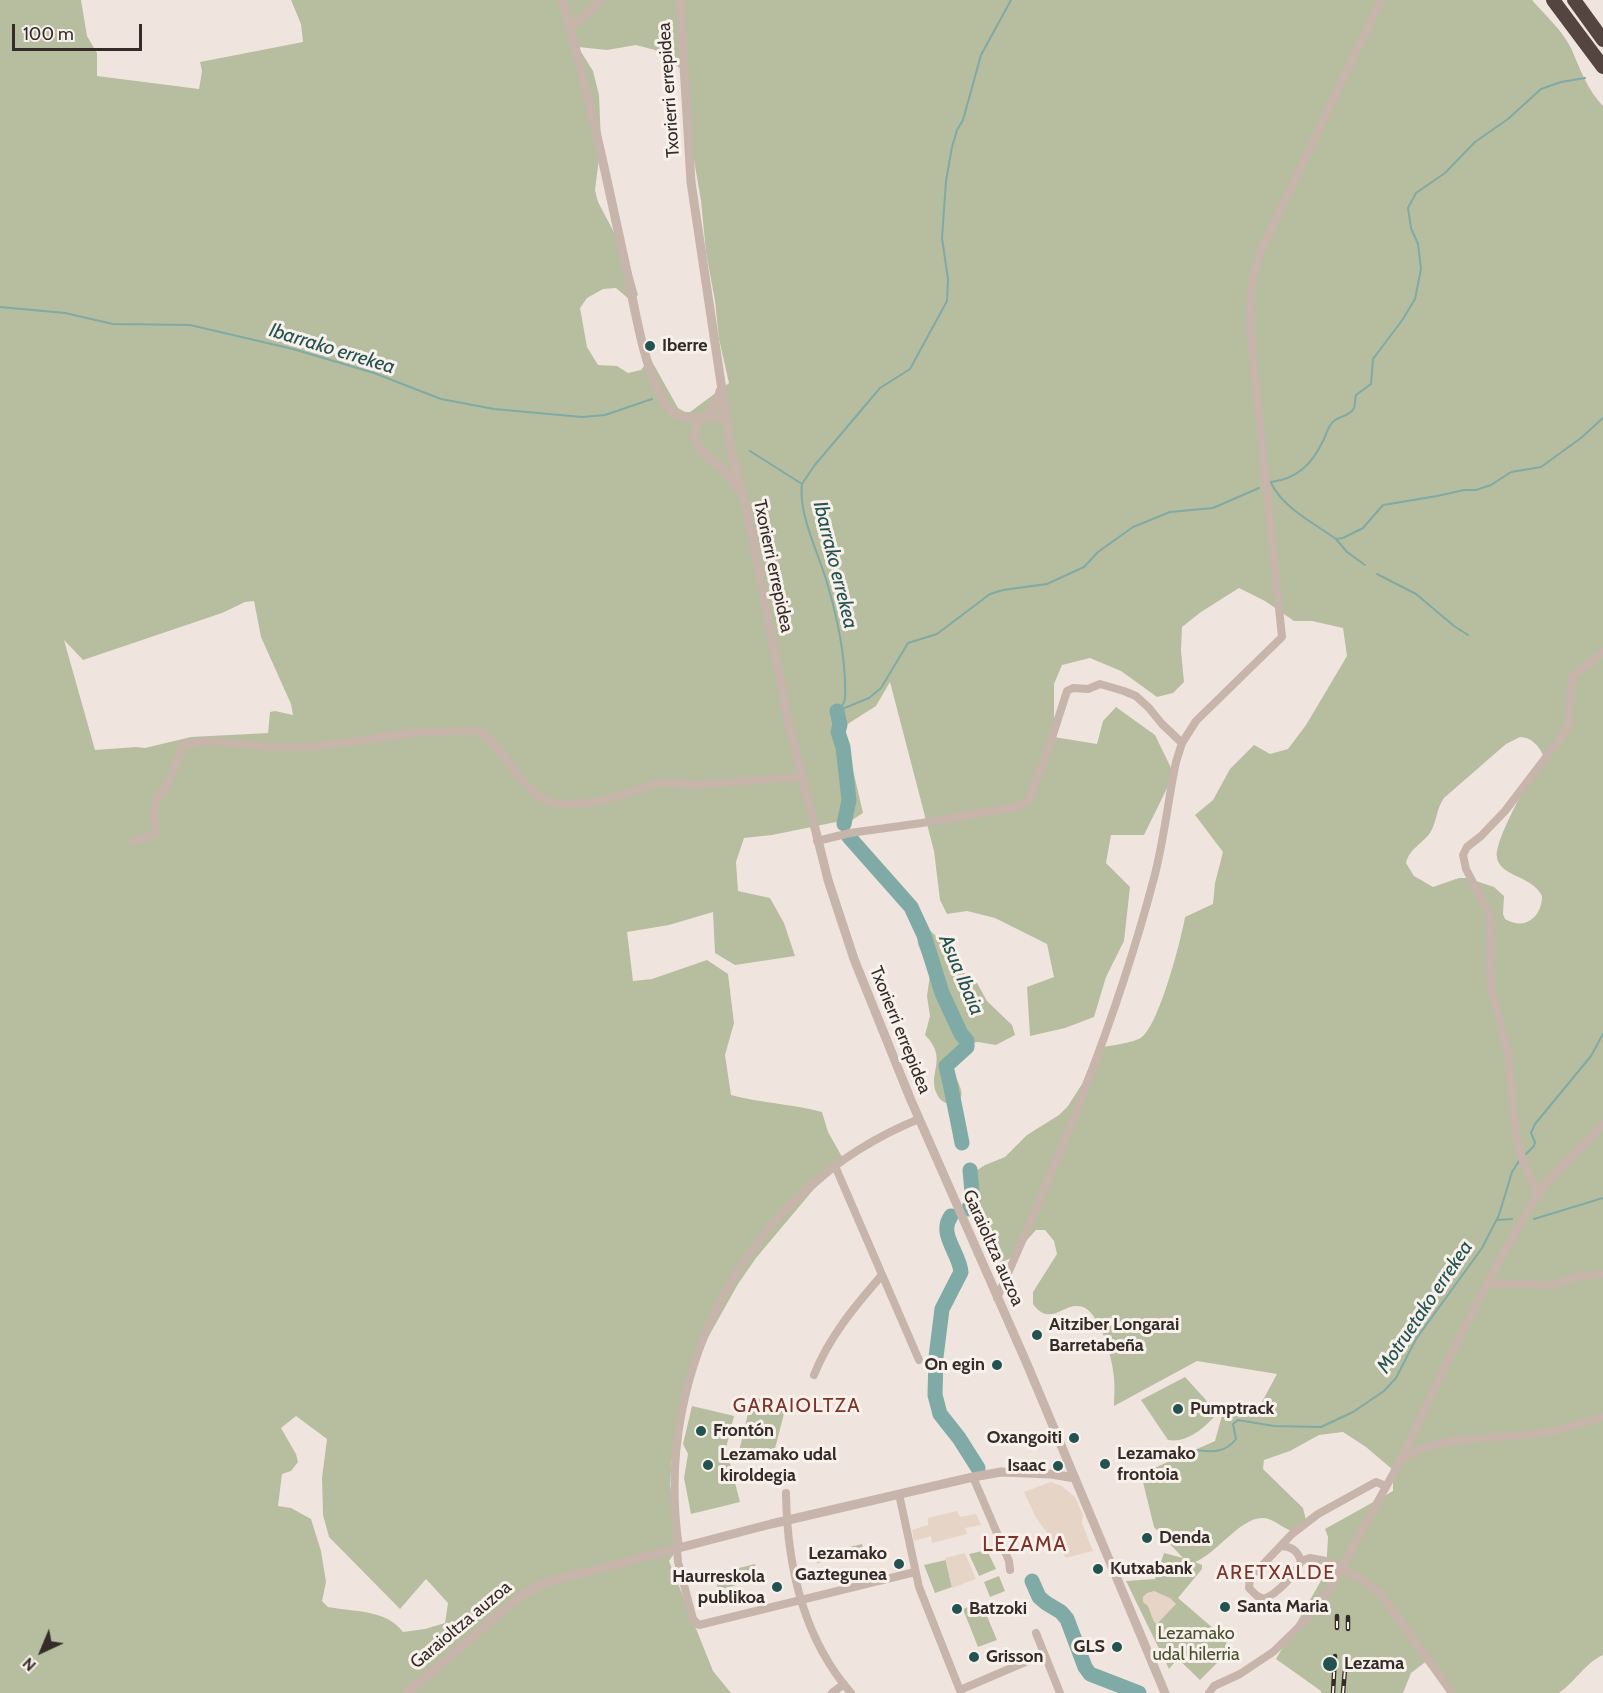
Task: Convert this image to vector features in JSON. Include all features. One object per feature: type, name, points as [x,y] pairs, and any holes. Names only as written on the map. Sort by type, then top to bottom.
[{"type":"highway","points":[[1553,0],[1603,67]]},
{"type":"highway","points":[[1574,0],[1603,40]]},
{"type":"street","points":[[562,0],[594,121],[650,368],[662,396],[677,415],[689,419],[721,418],[729,428]]},
{"type":"street","points":[[569,26],[581,20],[601,0]]},
{"type":"street","name":"Txorierri errepidea","points":[[680,0],[691,182],[721,389],[731,450],[748,515],[777,668],[817,841],[854,959],[919,1119]]},
{"type":"street","points":[[997,1298],[1051,1175],[1104,1037],[1155,877],[1174,771],[1182,743],[1196,721],[1282,638],[1251,339],[1252,282],[1265,242],[1381,0]]},
{"type":"street","points":[[721,389],[718,400],[695,427],[696,440],[704,453],[716,462],[731,480],[742,497]]},
{"type":"street","points":[[716,462],[726,459],[731,450]]},
{"type":"street","points":[[1537,1194],[1523,1161],[1516,1134],[1508,1053],[1491,988],[1490,915],[1466,869],[1463,855],[1467,847],[1505,811],[1563,735],[1569,724],[1572,676],[1603,652]]},
{"type":"street","points":[[817,841],[850,832],[922,823],[1018,807],[1025,803],[1029,800],[1050,744],[1067,691],[1073,688],[1088,689],[1100,684],[1136,696],[1182,743]]},
{"type":"street","points":[[133,841],[150,837],[156,833],[154,814],[156,799],[169,781],[181,748],[186,744],[210,741],[269,747],[313,747],[420,732],[480,731],[495,745],[540,798],[557,803],[576,804],[602,801],[662,782],[692,785],[801,777]]},
{"type":"street","points":[[915,1572],[699,1625],[693,1619],[678,1562],[674,1476],[678,1431],[694,1364],[721,1298],[739,1269],[761,1238],[798,1198],[835,1166],[853,1153],[919,1119]]},
{"type":"street","name":"Garaioltza auzoa","points":[[919,1119],[1075,1478],[1165,1693]]},
{"type":"street","points":[[1209,1693],[1214,1686],[1258,1664],[1286,1641],[1318,1606],[1402,1459],[1442,1372],[1537,1194],[1603,1125]]},
{"type":"street","points":[[835,1166],[919,1360]]},
{"type":"street","points":[[1488,1283],[1549,1285],[1603,1274]]},
{"type":"street","points":[[814,1375],[822,1354],[834,1335],[882,1275]]},
{"type":"street","points":[[1402,1459],[1411,1453],[1436,1444],[1549,1432],[1603,1417]]},
{"type":"street","name":"Garaioltza auzoa","points":[[407,1693],[506,1607],[531,1589],[559,1578],[972,1477],[1001,1472],[1052,1474],[1075,1478]]},
{"type":"street","points":[[972,1477],[1009,1561],[1010,1570]]},
{"type":"street","points":[[1281,1546],[1290,1547],[1298,1552],[1301,1561],[1297,1570],[1264,1599],[1249,1588],[1250,1578],[1292,1534],[1318,1514],[1376,1482],[1386,1486]]},
{"type":"street","points":[[786,1492],[786,1521],[791,1564],[801,1600],[828,1660],[851,1693]]},
{"type":"street","points":[[900,1494],[920,1591],[961,1691],[1044,1654]]},
{"type":"street","points":[[1301,1561],[1310,1558],[1326,1561],[1360,1578],[1380,1593],[1452,1693]]},
{"type":"street","points":[[1036,1633],[1060,1693]]},
{"type":"street","points":[[832,1693],[844,1684]]},
{"type":"green space","name":"Lezamako udal hilerria","points":[[0,0],[81,0],[87,36],[97,53],[97,76],[199,89],[202,71],[200,62],[303,42],[301,24],[291,0],[1532,0],[1567,41],[1588,86],[1603,106],[1603,1655],[1559,1693],[1450,1693],[1428,1660],[1411,1673],[1403,1693],[1321,1693],[1276,1659],[1326,1572],[1328,1537],[1325,1529],[1393,1491],[1393,1470],[1366,1447],[1343,1432],[1319,1435],[1290,1451],[1264,1460],[1263,1469],[1303,1508],[1307,1524],[1292,1531],[1270,1519],[1254,1520],[1236,1530],[1211,1552],[1195,1562],[1202,1565],[1202,1569],[1178,1598],[1227,1640],[1223,1657],[1200,1680],[1176,1657],[1169,1669],[1126,1581],[1155,1579],[1164,1553],[1183,1558],[1154,1527],[1141,1474],[1215,1441],[1223,1412],[1233,1407],[1257,1411],[1277,1374],[1197,1361],[1114,1406],[1111,1361],[1105,1339],[1089,1311],[1076,1306],[1046,1314],[1033,1304],[1033,1292],[1057,1254],[1054,1241],[1045,1230],[1036,1230],[1011,1258],[1000,1263],[991,1254],[973,1208],[975,1202],[971,1174],[1005,1157],[1027,1135],[1059,1115],[1068,1106],[1082,1084],[1097,1048],[1133,1041],[1142,1037],[1149,1029],[1162,1000],[1185,917],[1213,904],[1215,883],[1223,852],[1195,815],[1213,800],[1230,769],[1254,745],[1270,754],[1288,749],[1306,725],[1347,656],[1343,628],[1312,621],[1294,621],[1265,601],[1239,588],[1182,627],[1181,651],[1184,682],[1173,693],[1157,697],[1121,671],[1090,658],[1062,665],[1054,684],[1054,737],[1097,744],[1103,721],[1116,707],[1155,735],[1174,774],[1144,835],[1111,835],[1106,863],[1130,887],[1124,941],[1106,977],[1094,1017],[1065,1028],[1030,1036],[1027,987],[1054,977],[1047,944],[995,918],[967,911],[947,914],[940,900],[934,851],[890,682],[876,706],[843,727],[863,813],[846,824],[836,822],[772,835],[744,838],[736,862],[738,891],[770,898],[784,923],[795,956],[735,965],[715,953],[713,912],[669,925],[627,932],[633,981],[652,979],[707,960],[728,974],[734,1023],[725,1055],[731,1095],[822,1112],[828,1132],[845,1162],[814,1189],[756,1258],[738,1284],[697,1357],[678,1419],[670,1485],[681,1544],[669,1561],[713,1671],[731,1693],[0,1693]],"holes":[[[636,45],[655,50],[688,74],[692,148],[719,339],[729,383],[690,412],[678,408],[650,358],[641,370],[628,373],[617,366],[598,365],[587,347],[580,308],[587,298],[603,289],[616,288],[630,300],[638,295],[627,257],[598,202],[595,190],[601,142],[599,95],[593,71],[578,47],[607,50]],[[254,601],[261,637],[291,704],[293,715],[270,712],[268,733],[191,737],[145,748],[95,750],[64,640],[83,660],[222,613],[245,602]],[[1524,737],[1534,743],[1543,755],[1515,806],[1498,848],[1497,859],[1502,867],[1530,883],[1542,896],[1536,916],[1525,923],[1505,919],[1504,896],[1494,887],[1467,878],[1459,878],[1433,887],[1414,876],[1406,863],[1413,850],[1430,833],[1444,798],[1506,744]],[[296,1416],[327,1439],[322,1478],[323,1515],[329,1537],[400,1609],[426,1579],[448,1603],[445,1623],[403,1632],[388,1619],[378,1615],[328,1607],[322,1601],[326,1582],[321,1551],[311,1519],[291,1508],[278,1506],[282,1474],[291,1471],[298,1462],[281,1428]]]},
{"type":"green space","points":[[916,924],[927,928],[945,944],[959,969],[977,983],[987,1001],[1012,1025],[1015,1035],[996,1045],[969,1043],[967,1051],[950,1064],[961,1090],[960,1099],[953,1104],[941,1100],[935,1088],[936,1052],[925,1035],[930,1016],[927,996],[930,975],[918,944]]},
{"type":"green space","name":"Pumptrack","points":[[1185,1377],[1206,1400],[1214,1417],[1193,1434],[1181,1440],[1168,1440],[1141,1400]]},
{"type":"green space","points":[[752,1397],[786,1406],[772,1460],[739,1451]]},
{"type":"green space","name":"Lezamako udal kiroldegia","points":[[692,1406],[734,1416],[726,1448],[740,1502],[691,1514],[684,1478],[688,1454],[683,1444]]},
{"type":"green space","points":[[862,1544],[864,1552],[848,1556],[846,1548]]},
{"type":"green space","points":[[987,1550],[996,1569],[979,1576],[969,1554]]},
{"type":"green space","points":[[831,1551],[833,1559],[817,1563],[815,1555]]},
{"type":"green space","points":[[946,1560],[952,1587],[935,1593],[924,1565]]},
{"type":"green space","points":[[755,1564],[759,1579],[718,1590],[715,1574]]},
{"type":"green space","points":[[999,1576],[1005,1591],[990,1597],[984,1582]]},
{"type":"green space","points":[[981,1602],[997,1640],[978,1647],[963,1609]]},
{"type":"shaded area","points":[[1051,1482],[1062,1486],[1075,1497],[1083,1515],[1082,1523],[1093,1551],[1066,1558],[1036,1518],[1024,1492]]},
{"type":"shaded area","points":[[957,1511],[960,1517],[976,1514],[981,1525],[965,1528],[967,1534],[932,1543],[931,1536],[914,1541],[912,1530],[928,1525],[928,1518]]},
{"type":"shaded area","points":[[965,1553],[976,1579],[952,1588],[945,1558]]},
{"type":"shaded area","points":[[1154,1591],[1170,1598],[1176,1604],[1157,1624],[1148,1606],[1143,1602],[1143,1597],[1147,1593]]},
{"type":"waterway","points":[[802,484],[814,466],[880,388],[910,369],[947,301],[948,279],[942,238],[946,181],[952,147],[963,120],[981,55],[1011,0]]},
{"type":"waterway","points":[[1271,482],[1289,478],[1303,469],[1319,449],[1331,424],[1352,411],[1356,395],[1371,384],[1373,359],[1415,299],[1421,269],[1418,244],[1411,228],[1408,208],[1416,193],[1445,173],[1475,142],[1508,119],[1541,89],[1561,82],[1585,78]]},
{"type":"waterway","name":"Ibarrako errekea","points":[[0,307],[65,313],[113,324],[190,325],[293,349],[374,373],[441,399],[494,409],[582,417],[605,415],[652,399]]},
{"type":"waterway","points":[[1271,483],[1291,508],[1300,515],[1336,539],[1343,538],[1363,528],[1383,505],[1464,490],[1476,490],[1491,485],[1511,472],[1541,467],[1581,438],[1603,418]]},
{"type":"waterway","name":"Ibarrako errekea","points":[[750,451],[802,484],[806,522],[828,586],[842,646],[845,693],[844,703],[840,708]]},
{"type":"waterway","points":[[837,711],[869,698],[881,688],[908,643],[937,634],[990,594],[1047,584],[1084,567],[1098,552],[1133,527],[1170,512],[1213,508],[1259,488]]},
{"type":"waterway","points":[[1336,539],[1347,552],[1365,565]]},
{"type":"waterway","points":[[1377,574],[1416,594],[1468,635]]},
{"type":"waterway","name":"Asua Ibaia","points":[[837,711],[840,725],[838,732],[843,747],[849,800],[844,824]]},
{"type":"waterway","name":"Asua Ibaia","points":[[849,837],[911,907],[924,935],[942,993],[961,1034],[967,1041],[967,1047],[946,1066],[962,1143]]},
{"type":"waterway","name":"Motruetako errekea","points":[[1523,1157],[1534,1146],[1535,1142],[1531,1133],[1535,1124],[1591,1056],[1603,1034]]},
{"type":"waterway","name":"Motruetako errekea","points":[[1143,1461],[1176,1451],[1224,1449],[1236,1439],[1233,1424],[1238,1420],[1274,1426],[1321,1427],[1353,1412],[1384,1391],[1396,1378],[1416,1339],[1482,1248],[1499,1215],[1512,1172],[1519,1161]]},
{"type":"waterway","name":"Asua Ibaia","points":[[968,1209],[973,1203],[970,1170]]},
{"type":"waterway","points":[[1534,1219],[1603,1198]]},
{"type":"waterway","name":"Asua Ibaia","points":[[951,1216],[948,1223],[948,1236],[961,1272],[942,1309],[936,1357],[935,1395],[940,1414],[978,1468]]},
{"type":"waterway","points":[[1497,1220],[1512,1219]]},
{"type":"waterway","name":"Asua Ibaia","points":[[1032,1581],[1039,1597],[1067,1619],[1085,1667],[1090,1674],[1139,1693]]},
{"type":"railway","points":[[1337,1616],[1337,1628]]},
{"type":"railway","points":[[1348,1617],[1348,1629]]},
{"type":"railway","points":[[1333,1693],[1335,1656]]},
{"type":"railway","points":[[1343,1693],[1346,1657]]},
{"type":"place","name":"Iberre","points":[[650,346]]},
{"type":"place","name":"Aitziber Longarai Barretabeña","points":[[1037,1335]]},
{"type":"place","name":"On egin","points":[[997,1365]]},
{"type":"place","name":"Pumptrack","points":[[1178,1409]]},
{"type":"place","name":"Frontón","points":[[701,1431]]},
{"type":"place","name":"Oxangoiti","points":[[1074,1438]]},
{"type":"place","name":"Lezamako frontoia","points":[[1105,1464]]},
{"type":"place","name":"Lezamako udal kiroldegia","points":[[708,1465]]},
{"type":"place","name":"Isaac","points":[[1058,1466]]},
{"type":"place","name":"Denda","points":[[1147,1538]]},
{"type":"place","name":"Lezamako Gaztegunea","points":[[899,1564]]},
{"type":"place","name":"Kutxabank","points":[[1098,1569]]},
{"type":"place","name":"Haurreskola publikoa","points":[[777,1587]]},
{"type":"place","name":"Santa Maria","points":[[1225,1607]]},
{"type":"place","name":"Batzoki","points":[[957,1609]]},
{"type":"place","name":"GLS","points":[[1117,1647]]},
{"type":"place","name":"Grisson","points":[[974,1657]]},
{"type":"place","name":"Lezama","points":[[1330,1664]]},
{"type":"district","name":"GARAIOLTZA","points":[[797,1406]]},
{"type":"district","name":"LEZAMA","points":[[1025,1545]]},
{"type":"district","name":"ARETXALDE","points":[[1276,1573]]}]
